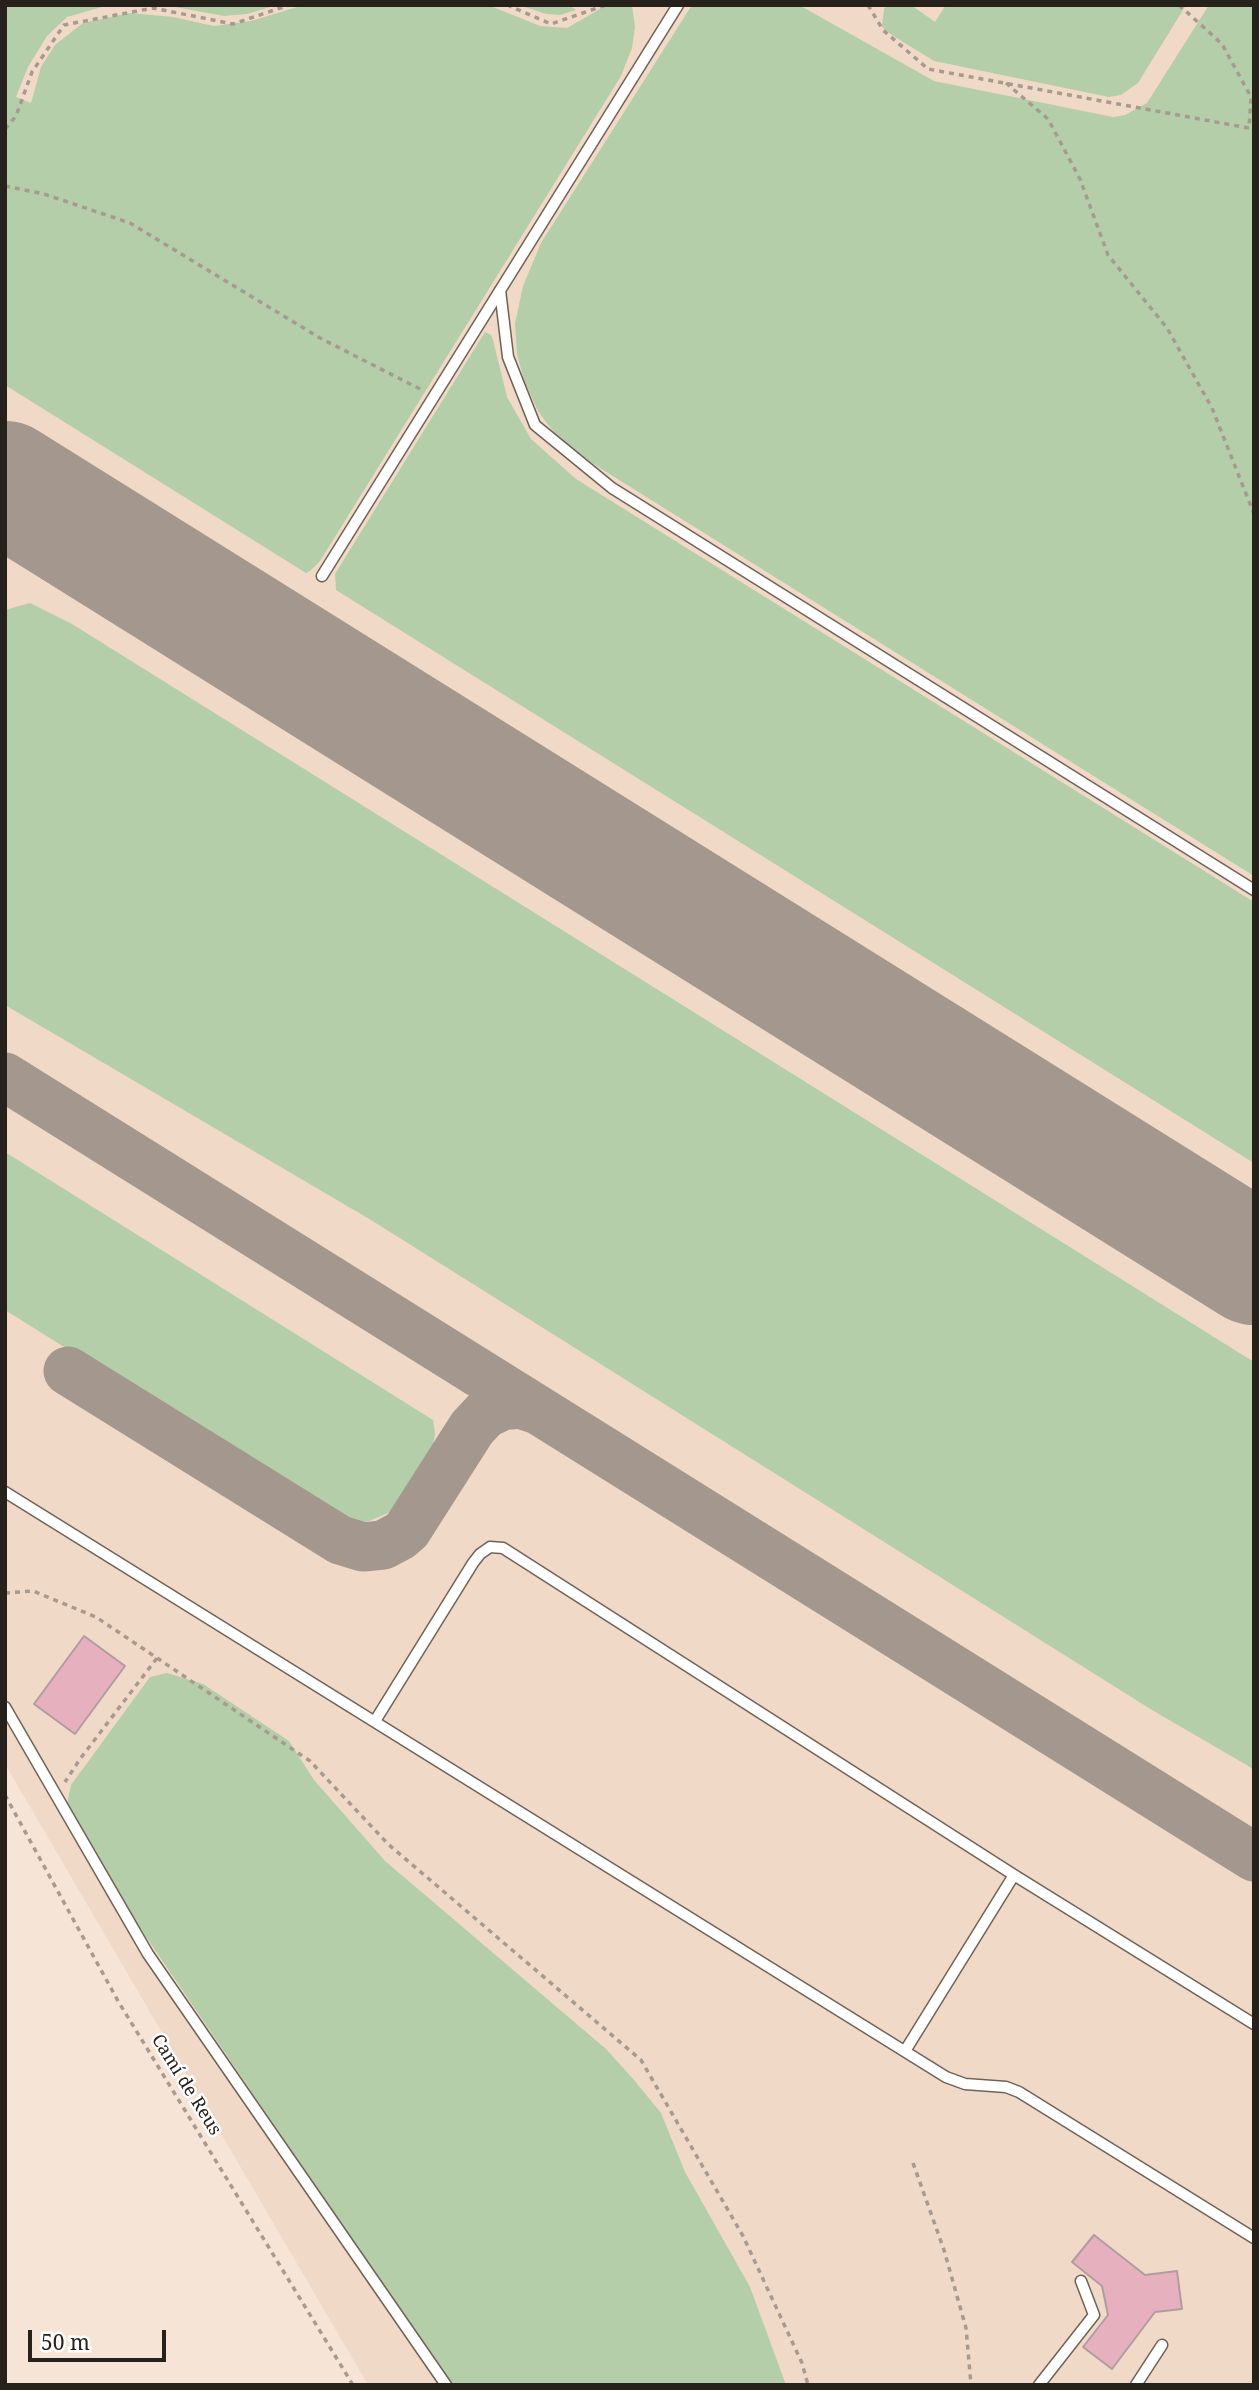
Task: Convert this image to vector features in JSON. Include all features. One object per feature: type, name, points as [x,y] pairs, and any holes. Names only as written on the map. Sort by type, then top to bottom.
[{"type":"lane","points":[[322,576],[678,5]]},
{"type":"lane","points":[[500,290],[508,357],[535,425],[612,488],[1254,890]]},
{"type":"lane","points":[[5,1492],[946,2077],[965,2084],[1006,2087],[1019,2092],[1254,2238]]},
{"type":"lane","points":[[375,1721],[473,1563],[490,1547],[503,1548],[1014,1875],[1254,2024]]},
{"type":"lane","points":[[5,1707],[148,1954],[446,2385]]},
{"type":"lane","points":[[905,2051],[1014,1875]]},
{"type":"lane","points":[[1039,2385],[1094,2315],[1081,2281]]},
{"type":"lane","points":[[1136,2385],[1162,2345]]},
{"type":"path","points":[[5,129],[16,116],[32,72],[64,25],[153,8],[233,24],[289,5]]},
{"type":"path","points":[[507,5],[551,24],[606,5]]},
{"type":"path","points":[[868,5],[883,30],[928,69],[1251,129],[1251,97],[1222,44],[1179,5]]},
{"type":"path","points":[[1006,83],[1048,119],[1080,179],[1108,255],[1167,328],[1212,408],[1254,513]]},
{"type":"path","points":[[5,186],[44,194],[130,223],[320,338],[434,396]]},
{"type":"path","points":[[5,1593],[33,1591],[96,1617],[310,1761],[388,1844],[640,2060],[743,2236],[802,2363],[808,2385]]},
{"type":"path","points":[[56,1796],[80,1759],[156,1658]]},
{"type":"path","name":"Camí de Reus","points":[[5,1795],[118,2001],[353,2385]]},
{"type":"path","points":[[913,2163],[944,2250],[966,2328],[971,2385]]},
{"type":"shaded area","points":[[5,5],[1254,5],[1254,2385],[368,2385],[5,1764]]},
{"type":"green space","points":[[5,5],[109,5],[67,17],[47,36],[28,67],[16,97],[31,103],[41,67],[55,45],[83,23],[130,13],[173,17],[214,26],[251,21],[304,5],[488,5],[540,26],[567,28],[607,5],[632,5],[635,27],[632,48],[621,76],[320,561],[310,571],[306,573],[5,385]]},
{"type":"green space","points":[[164,5],[277,5],[247,14],[224,16]]},
{"type":"green space","points":[[519,5],[569,5],[576,10],[560,15],[546,14]]},
{"type":"green space","points":[[692,5],[799,5],[934,81],[1113,117],[1125,115],[1147,103],[1209,5],[1254,5],[1254,876],[592,463],[555,434],[538,411],[524,380],[517,354],[515,324],[523,286],[541,243]]},
{"type":"green space","points":[[887,5],[911,5],[935,22],[946,5],[1186,5],[1138,83],[1121,95],[1109,97],[934,61],[882,27]]},
{"type":"green space","points":[[485,332],[491,335],[493,340],[507,397],[531,439],[576,479],[1254,902],[1254,1163],[336,590],[335,574]]},
{"type":"green space","points":[[30,603],[72,624],[1254,1362],[1254,1771],[1152,1710],[371,1220],[5,1005],[5,610]]},
{"type":"green space","points":[[5,1152],[433,1420],[433,1447],[396,1506],[388,1513],[369,1521],[358,1523],[339,1519],[5,1310]]},
{"type":"green space","points":[[167,1673],[203,1684],[289,1741],[314,1780],[385,1861],[606,2049],[634,2080],[661,2113],[685,2172],[750,2287],[786,2385],[451,2385],[70,1825],[67,1805],[71,1785],[150,1677]]},
{"type":"building","points":[[84,1636],[125,1666],[75,1734],[34,1704]]},
{"type":"building","points":[[1094,2235],[1145,2275],[1177,2271],[1182,2309],[1155,2312],[1112,2369],[1083,2347],[1108,2315],[1102,2286],[1072,2262]]},
{"type":"taxiway","points":[[5,1077],[1254,1857]]},
{"type":"taxiway","points":[[68,1371],[340,1540],[363,1547],[383,1545],[407,1530],[472,1428],[485,1414],[502,1406],[520,1404],[538,1410]]},
{"type":"runway","points":[[5,483],[1254,1263]]}]
